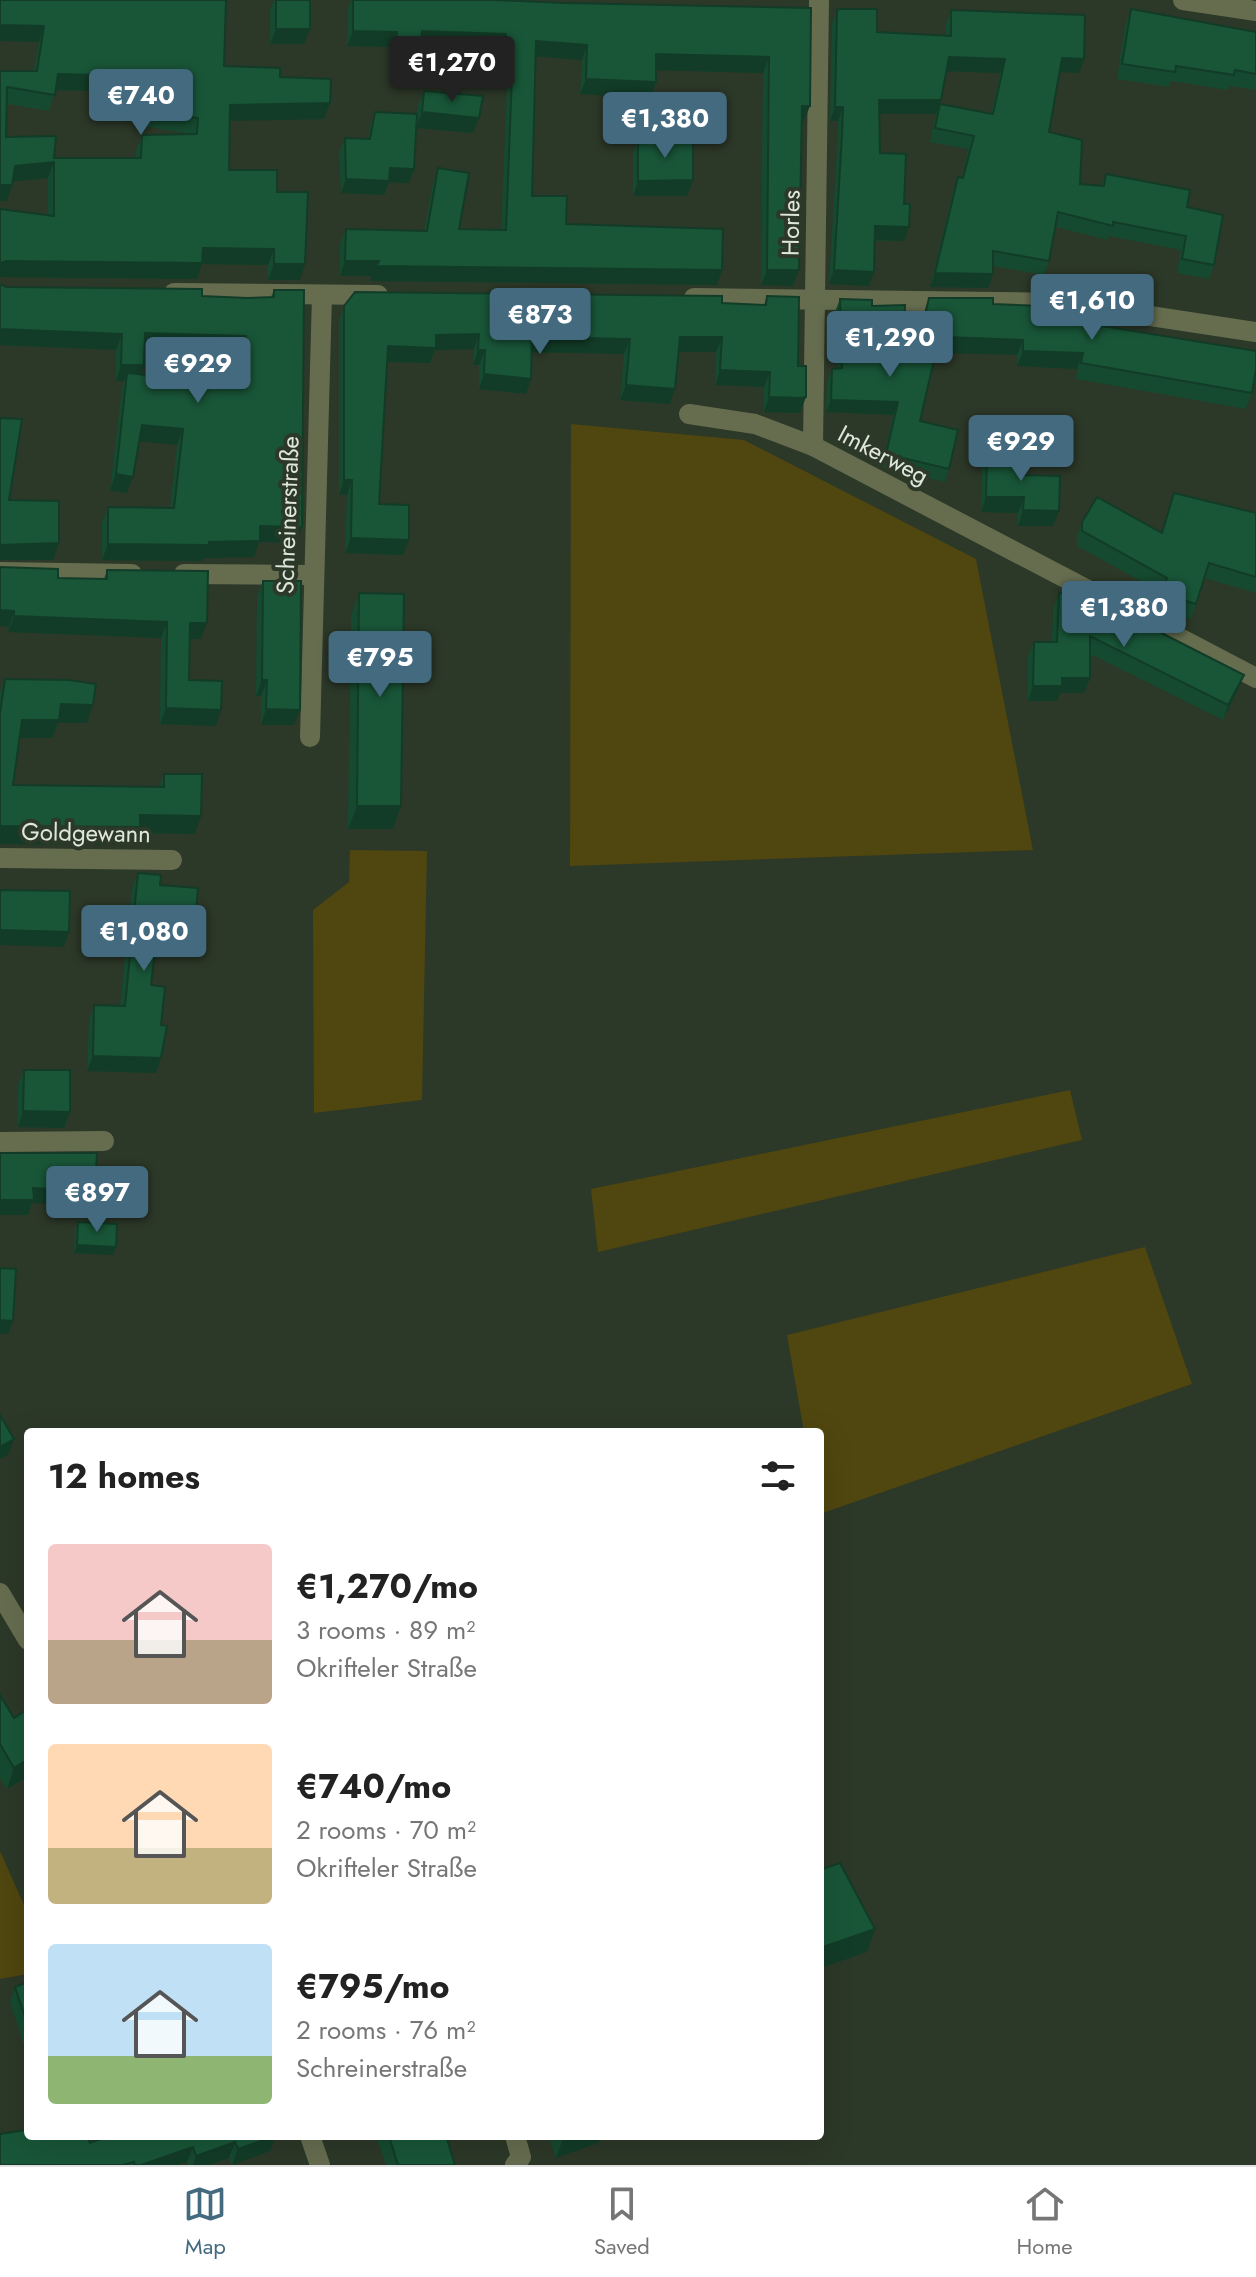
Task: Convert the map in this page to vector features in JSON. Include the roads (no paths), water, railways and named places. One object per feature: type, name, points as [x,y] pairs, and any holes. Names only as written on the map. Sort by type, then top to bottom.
[{"type":"street","name":"Horles","points":[[813,446],[819,0]]},
{"type":"street","points":[[1183,0],[1256,11]]},
{"type":"street","points":[[153,292],[402,296]]},
{"type":"street","name":"Schreinerstraße","points":[[310,737],[322,295]]},
{"type":"street","points":[[673,298],[1065,303],[1256,332]]},
{"type":"street","name":"Imkerweg","points":[[689,414],[755,424],[813,446],[1256,678]]},
{"type":"street","points":[[0,572],[312,575]]},
{"type":"street","name":"Goldgewann","points":[[0,858],[172,860]]},
{"type":"street","points":[[0,1142],[104,1141]]},
{"type":"street","points":[[0,1593],[24,1633]]},
{"type":"street","points":[[311,2140],[320,2165]]},
{"type":"street","points":[[515,2165],[521,2157],[516,2140]]}]
